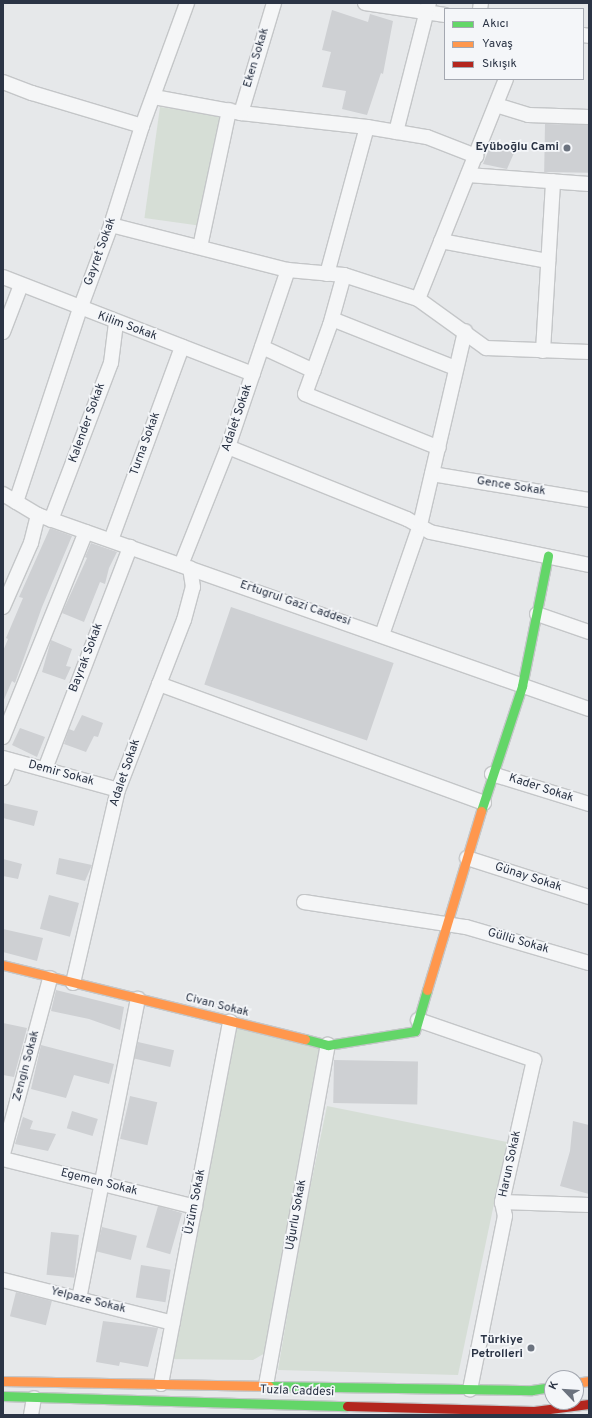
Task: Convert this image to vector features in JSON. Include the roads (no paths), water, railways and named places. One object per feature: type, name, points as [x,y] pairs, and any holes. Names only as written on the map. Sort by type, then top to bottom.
[{"type":"main road","points":[[418,1020],[492,774],[522,686],[548,556]]},
{"type":"main road","name":"Civan Sokak","points":[[3,965],[50,978],[328,1045],[415,1031],[418,1020]]},
{"type":"main road","name":"Tuzla Caddesi","points":[[3,1381],[532,1390],[544,1388]]},
{"type":"main road","name":"Tuzla Caddesi","points":[[3,1396],[34,1398],[172,1400],[287,1410],[534,1413],[589,1404]]},
{"type":"street","name":"Gayret Sokak","points":[[16,502],[80,309],[112,225],[142,126],[154,97],[187,3]]},
{"type":"street","name":"Eken Sokak","points":[[200,247],[235,112],[274,3]]},
{"type":"street","points":[[364,3],[427,8],[444,16]]},
{"type":"street","points":[[396,132],[427,8]]},
{"type":"street","points":[[418,299],[506,80]]},
{"type":"street","points":[[3,82],[32,93],[142,126]]},
{"type":"street","points":[[154,97],[235,112],[367,127],[427,137],[476,156]]},
{"type":"street","points":[[496,105],[528,115],[589,117]]},
{"type":"street","points":[[327,274],[367,127]]},
{"type":"street","points":[[468,175],[589,184]]},
{"type":"street","points":[[543,351],[553,181]]},
{"type":"street","points":[[112,225],[288,270],[344,276],[418,299],[465,331],[486,348],[589,352]]},
{"type":"street","points":[[441,241],[548,262]]},
{"type":"street","name":"Adalet Sokak","points":[[72,983],[118,790],[184,620],[193,587],[186,566],[288,270]]},
{"type":"street","points":[[344,276],[332,319],[305,394],[439,448]]},
{"type":"street","name":"Kilim Sokak","points":[[3,277],[116,323],[253,374]]},
{"type":"street","points":[[3,332],[21,285]]},
{"type":"street","points":[[332,319],[455,368]]},
{"type":"street","name":"Kalender Sokak","points":[[3,607],[7,587],[44,518],[111,363],[116,323]]},
{"type":"street","points":[[382,635],[420,525],[439,448],[455,368],[465,331]]},
{"type":"street","name":"Turna Sokak","points":[[110,540],[182,347]]},
{"type":"street","points":[[262,347],[314,370]]},
{"type":"street","points":[[228,447],[420,525],[430,532],[589,564]]},
{"type":"street","name":"Gence Sokak","points":[[432,474],[589,500]]},
{"type":"street","name":"Ertugrul Gazi Caddesi","points":[[3,494],[44,518],[186,566],[589,709]]},
{"type":"street","points":[[3,738],[86,532]]},
{"type":"street","name":"Bayrak Sokak","points":[[44,770],[130,547]]},
{"type":"street","points":[[537,614],[589,632]]},
{"type":"street","points":[[159,684],[484,803]]},
{"type":"street","points":[[3,778],[6,759]]},
{"type":"street","name":"Demir Sokak","points":[[6,759],[118,790]]},
{"type":"street","name":"Kader Sokak","points":[[492,774],[589,804]]},
{"type":"street","name":"Günay Sokak","points":[[467,858],[589,897]]},
{"type":"street","name":"Güllü Sokak","points":[[304,902],[447,923],[589,963]]},
{"type":"street","name":"Zengin Sokak","points":[[3,1154],[50,978]]},
{"type":"street","points":[[79,1299],[100,1184],[138,999]]},
{"type":"street","name":"Harun Sokak","points":[[418,1020],[534,1060],[502,1202],[505,1216],[470,1389]]},
{"type":"street","name":"Üzüm Sokak","points":[[161,1384],[230,1021]]},
{"type":"street","name":"Uğurlu Sokak","points":[[266,1385],[328,1045]]},
{"type":"street","name":"Egemen Sokak","points":[[3,1159],[195,1207]]},
{"type":"street","points":[[502,1202],[589,1205]]},
{"type":"street","name":"Yelpaze Sokak","points":[[3,1280],[173,1323]]},
{"type":"street","points":[[31,1415],[34,1398]]},
{"type":"street","points":[[170,1415],[172,1400]]},
{"type":"place","name":"Eyüboğlu Cami","points":[[567,148]]},
{"type":"place","name":"Türkiye Petrolleri","points":[[531,1348]]}]
